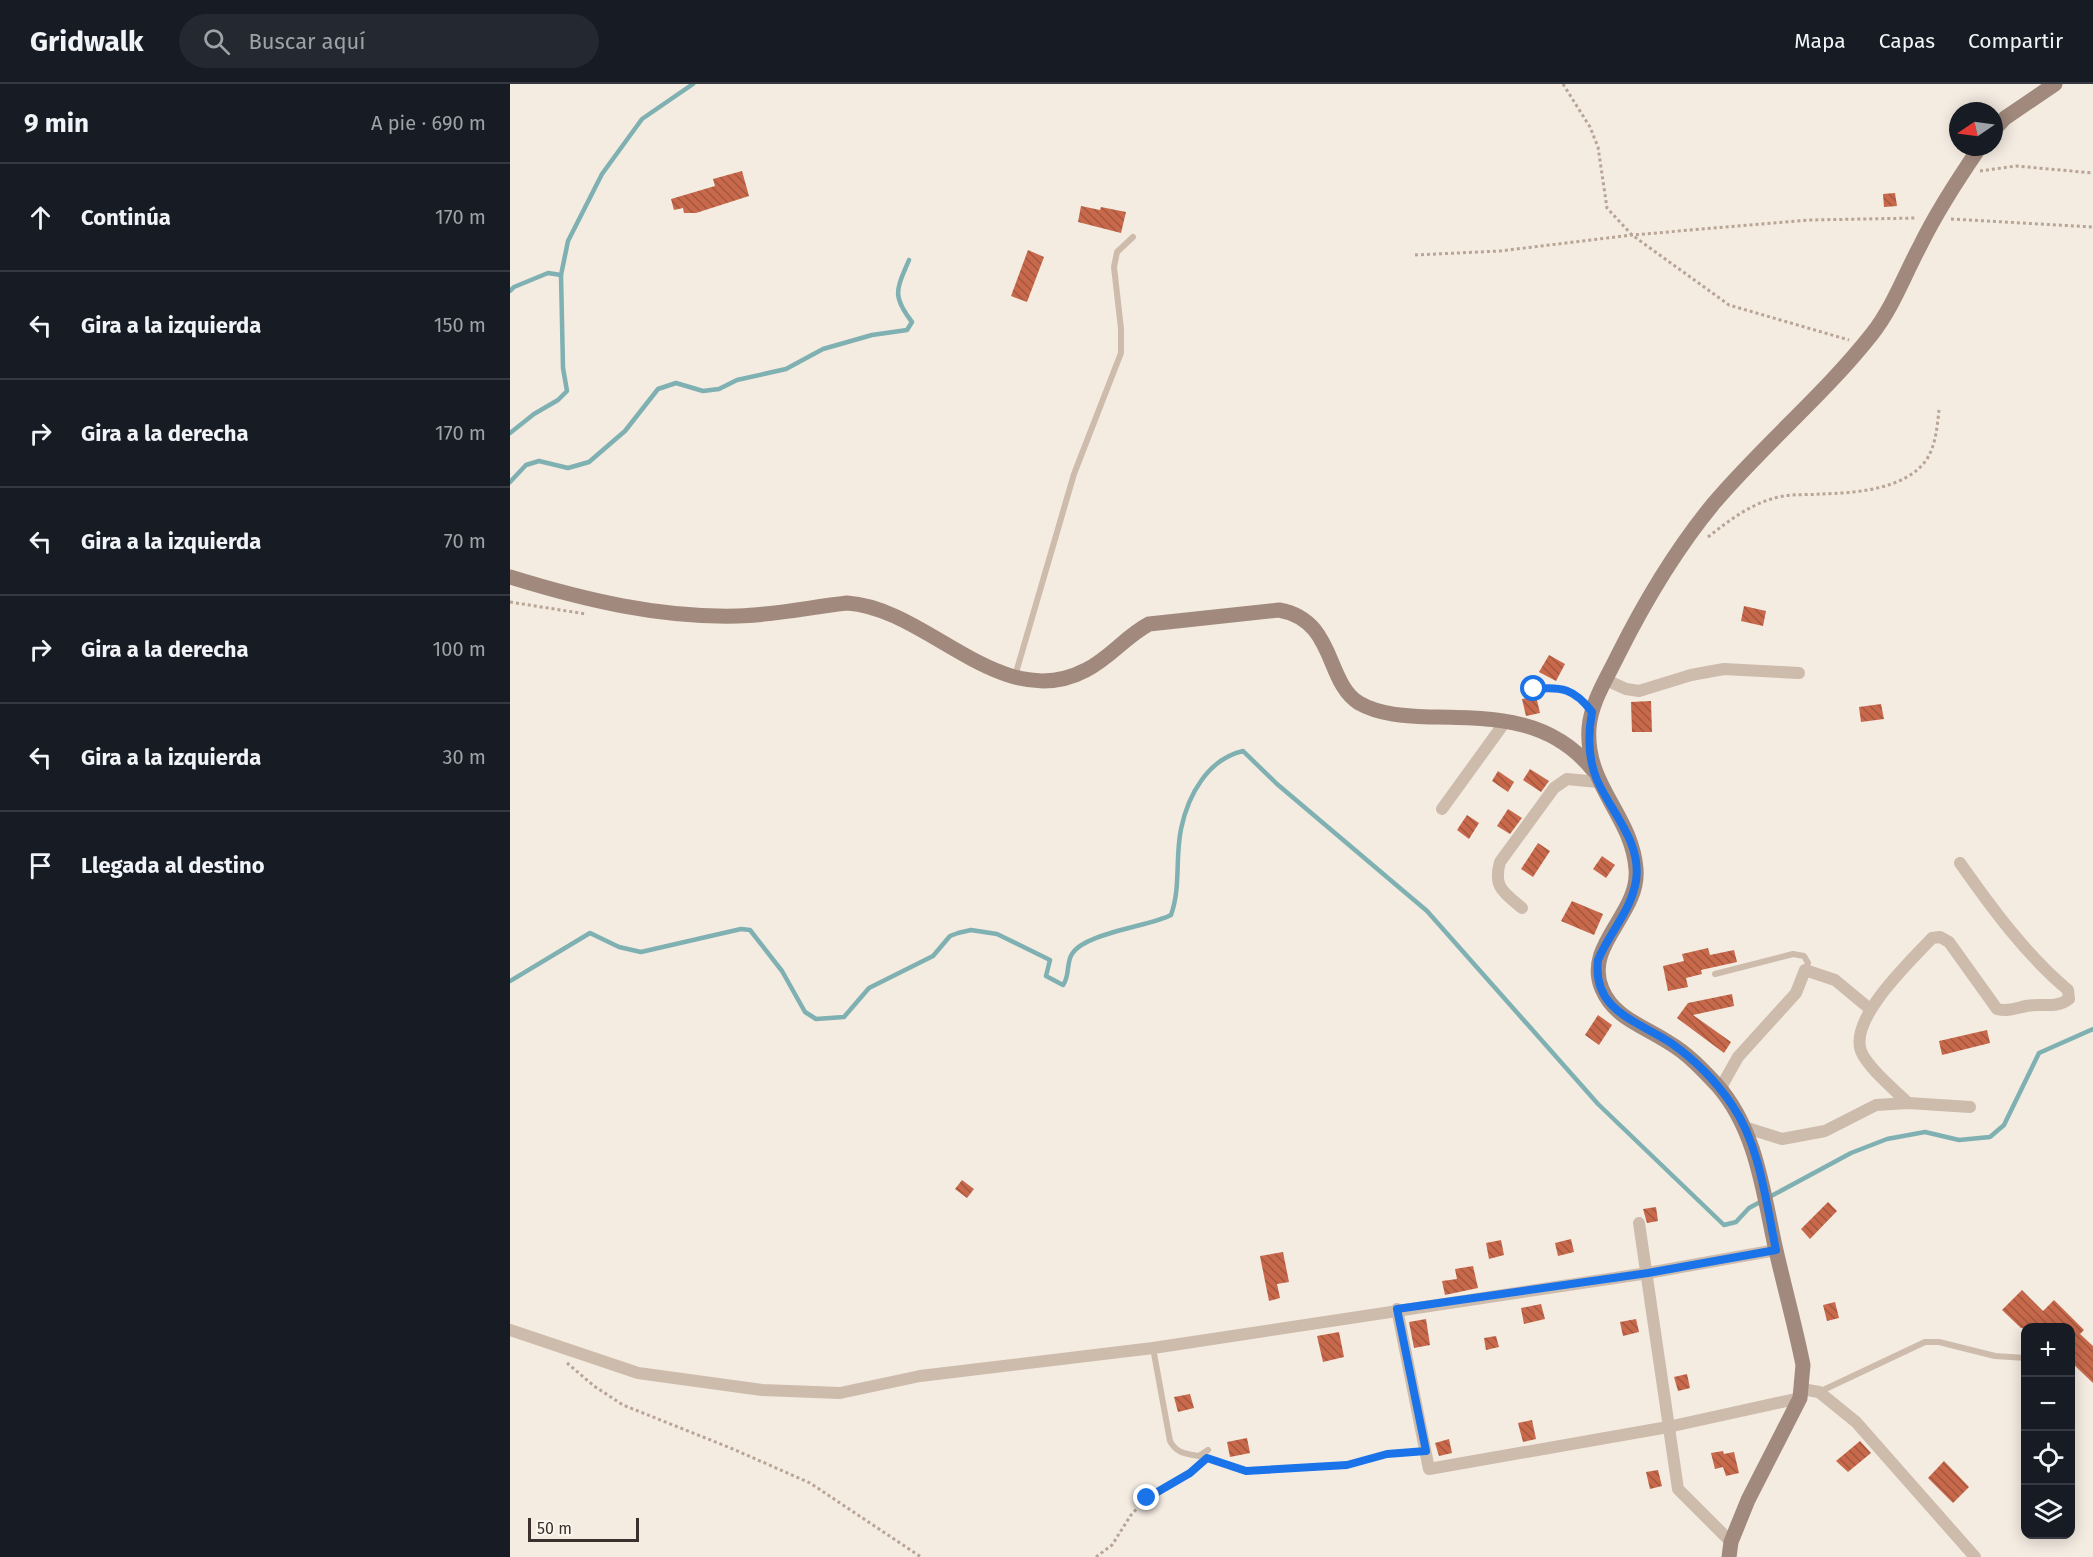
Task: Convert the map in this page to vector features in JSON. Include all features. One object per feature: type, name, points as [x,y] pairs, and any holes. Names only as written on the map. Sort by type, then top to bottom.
[{"type":"street","points":[[2003,120],[2055,84]]},
{"type":"street","points":[[1595,776],[1589,730],[1592,712],[1638,613],[1662,574],[1714,504],[1863,345],[1891,307],[1935,218],[1974,156]]},
{"type":"street","points":[[510,578],[600,602],[691,616],[741,616],[847,603],[861,604],[913,626],[973,659],[1015,676],[1042,682],[1057,681],[1086,670],[1136,631],[1149,624],[1278,610],[1299,616],[1309,625],[1322,640],[1347,690],[1356,701],[1370,709],[1393,714],[1505,722],[1558,738],[1574,747],[1595,776],[1624,826],[1636,871],[1630,902],[1598,960],[1597,970],[1602,989],[1607,1000],[1622,1016],[1671,1043],[1700,1066],[1720,1089],[1744,1127],[1765,1198],[1803,1365],[1801,1394],[1748,1500],[1730,1550],[1678,1489],[1639,1223]]},
{"type":"street","points":[[1606,680],[1626,689],[1639,691],[1691,675],[1724,669],[1799,673]]},
{"type":"street","points":[[1442,809],[1505,722]]},
{"type":"street","points":[[1522,908],[1501,891],[1496,876],[1500,861],[1554,788],[1567,779],[1595,776]]},
{"type":"street","points":[[1908,1102],[1866,1059],[1861,1050],[1860,1031],[1870,1009],[1932,938],[1940,937],[1949,942],[1997,1009],[2005,1011],[2028,1005],[2063,1004],[2069,999],[2068,990],[2049,974],[1984,897],[1960,863]]},
{"type":"street","points":[[1720,1089],[1738,1057],[1796,993],[1805,970],[1835,980],[1870,1009]]},
{"type":"street","points":[[1744,1127],[1782,1139],[1806,1137],[1826,1131],[1845,1119],[1876,1105],[1908,1102],[1970,1107]]},
{"type":"street","points":[[510,1330],[638,1373],[762,1390],[840,1394],[920,1376],[1153,1348],[1397,1309],[1648,1273],[1776,1250]]},
{"type":"street","points":[[1397,1309],[1430,1469],[1668,1427],[1801,1394],[1819,1392],[1856,1422],[1975,1557]]},
{"type":"lane","points":[[1015,676],[1074,474],[1121,353],[1121,329],[1114,267],[1117,252],[1133,237]]},
{"type":"lane","points":[[1534,689],[1556,687],[1569,690],[1582,699],[1592,712]]},
{"type":"lane","points":[[1715,974],[1793,954],[1804,956],[1808,963],[1805,970]]},
{"type":"lane","points":[[1819,1392],[1925,1342],[1939,1342],[1995,1356],[2021,1358]]},
{"type":"lane","points":[[1153,1348],[1170,1441],[1174,1449],[1199,1456],[1209,1450]]},
{"type":"path","points":[[1563,84],[1590,126],[1598,147],[1607,208],[1632,235],[1729,305],[1863,345]]},
{"type":"path","points":[[1961,175],[2016,166],[2093,173]]},
{"type":"path","points":[[1415,255],[1500,251],[1632,235],[1809,220],[1935,218],[2093,227]]},
{"type":"path","points":[[1699,544],[1740,513],[1762,501],[1785,495],[1845,493],[1867,489],[1890,484],[1911,473],[1926,460],[1936,436],[1939,410]]},
{"type":"path","points":[[546,1343],[594,1386],[623,1405],[733,1449],[810,1484],[921,1557]]},
{"type":"path","points":[[1199,1456],[1246,1471],[1347,1465],[1387,1454],[1426,1451]]},
{"type":"path","points":[[1096,1557],[1112,1545],[1131,1515],[1147,1498],[1190,1473],[1207,1458]]},
{"type":"building","points":[[742,171],[749,196],[696,213],[684,213],[683,208],[674,210],[671,199],[715,186],[713,179]]},
{"type":"building","points":[[1895,193],[1897,206],[1884,207],[1883,194]]},
{"type":"building","points":[[1081,206],[1126,212],[1121,233],[1078,222]]},
{"type":"building","points":[[1028,250],[1044,257],[1027,302],[1011,296]]},
{"type":"building","points":[[1744,606],[1766,611],[1763,626],[1741,621]]},
{"type":"building","points":[[1549,655],[1565,664],[1556,681],[1539,672]]},
{"type":"building","points":[[1536,696],[1540,713],[1526,716],[1522,699]]},
{"type":"building","points":[[1651,701],[1652,732],[1632,732],[1631,702]]},
{"type":"building","points":[[1881,704],[1884,719],[1861,722],[1859,707]]},
{"type":"building","points":[[1530,769],[1549,781],[1541,792],[1523,780]]},
{"type":"building","points":[[1498,771],[1514,782],[1508,792],[1492,781]]},
{"type":"building","points":[[1508,809],[1522,818],[1510,834],[1497,826]]},
{"type":"building","points":[[1467,815],[1479,823],[1469,839],[1457,830]]},
{"type":"building","points":[[1538,843],[1550,851],[1533,877],[1521,869]]},
{"type":"building","points":[[1602,856],[1615,865],[1606,878],[1593,869]]},
{"type":"building","points":[[1572,901],[1603,914],[1594,935],[1561,921]]},
{"type":"building","points":[[1708,948],[1710,955],[1734,950],[1737,962],[1701,970],[1702,974],[1686,978],[1688,987],[1668,991],[1663,966],[1684,961],[1682,954]]},
{"type":"building","points":[[1732,994],[1734,1006],[1693,1015],[1731,1042],[1724,1053],[1677,1018],[1688,1003]]},
{"type":"building","points":[[1598,1015],[1612,1025],[1599,1045],[1585,1035]]},
{"type":"building","points":[[1987,1030],[1990,1043],[1942,1055],[1939,1041]]},
{"type":"building","points":[[962,1180],[974,1189],[967,1198],[955,1189]]},
{"type":"building","points":[[1828,1202],[1837,1211],[1810,1239],[1801,1229]]},
{"type":"building","points":[[1656,1207],[1658,1221],[1647,1223],[1643,1209]]},
{"type":"building","points":[[1571,1239],[1574,1252],[1558,1256],[1555,1243]]},
{"type":"building","points":[[1501,1240],[1504,1255],[1489,1259],[1486,1243]]},
{"type":"building","points":[[1283,1252],[1289,1282],[1277,1284],[1280,1298],[1269,1301],[1260,1256]]},
{"type":"building","points":[[1473,1266],[1478,1288],[1445,1295],[1442,1281],[1457,1279],[1455,1269]]},
{"type":"building","points":[[2022,1290],[2043,1311],[2054,1300],[2084,1330],[2080,1334],[2093,1346],[2093,1383],[2075,1366],[2075,1323],[2021,1323],[2021,1328],[2002,1310]]},
{"type":"building","points":[[1835,1302],[1839,1318],[1827,1321],[1823,1305]]},
{"type":"building","points":[[1541,1304],[1545,1319],[1524,1324],[1521,1308]]},
{"type":"building","points":[[1426,1319],[1430,1345],[1414,1348],[1409,1322]]},
{"type":"building","points":[[1636,1319],[1639,1332],[1623,1336],[1620,1322]]},
{"type":"building","points":[[1339,1332],[1344,1357],[1323,1362],[1317,1336]]},
{"type":"building","points":[[1496,1336],[1499,1347],[1486,1350],[1484,1338]]},
{"type":"building","points":[[1687,1374],[1690,1388],[1678,1391],[1674,1377]]},
{"type":"building","points":[[1190,1394],[1194,1408],[1178,1412],[1174,1397]]},
{"type":"building","points":[[1532,1420],[1536,1439],[1523,1442],[1518,1423]]},
{"type":"building","points":[[1247,1438],[1250,1453],[1230,1457],[1227,1442]]},
{"type":"building","points":[[1449,1439],[1452,1453],[1439,1456],[1435,1443]]},
{"type":"building","points":[[1860,1441],[1871,1453],[1848,1472],[1836,1461]]},
{"type":"building","points":[[1723,1451],[1724,1454],[1734,1452],[1739,1473],[1726,1476],[1723,1467],[1715,1469],[1711,1453]]},
{"type":"building","points":[[1944,1461],[1969,1487],[1953,1503],[1928,1478]]},
{"type":"building","points":[[1658,1470],[1662,1486],[1650,1489],[1646,1472]]},
{"type":"waterway","points":[[510,433],[534,414],[558,400],[567,391],[563,368],[561,275],[568,241],[602,174],[642,119],[693,84]]},
{"type":"waterway","points":[[510,482],[526,465],[539,461],[568,468],[589,462],[625,431],[658,389],[676,383],[703,391],[719,389],[737,380],[786,369],[823,349],[872,335],[907,330],[912,322],[901,305],[898,292],[909,260]]},
{"type":"waterway","points":[[510,291],[514,287],[548,273],[561,275]]},
{"type":"waterway","points":[[510,981],[590,933],[619,947],[641,952],[741,929],[750,930],[782,971],[805,1012],[816,1019],[844,1017],[869,988],[933,956],[950,936],[971,930],[997,934],[1050,960],[1046,976],[1063,985],[1067,978],[1070,958],[1079,947],[1103,935],[1171,915],[1176,894],[1181,829],[1194,791],[1210,770],[1231,755],[1243,751],[1277,784],[1427,911],[1598,1104],[1724,1225],[1736,1222],[1749,1208],[1851,1153],[1887,1139],[1925,1132],[1959,1140],[1990,1137],[2004,1125],[2039,1053],[2093,1029]]},
{"type":"route","points":[[1147,1498],[1190,1473],[1207,1458],[1246,1471],[1347,1465],[1387,1454],[1426,1451],[1397,1309],[1648,1273],[1776,1250],[1754,1156],[1734,1107],[1700,1066],[1671,1043],[1622,1016],[1607,1000],[1602,989],[1597,970],[1598,960],[1630,902],[1636,881],[1635,863],[1622,820],[1593,770],[1589,730],[1592,712],[1582,699],[1569,690],[1556,687],[1534,689]]}]
